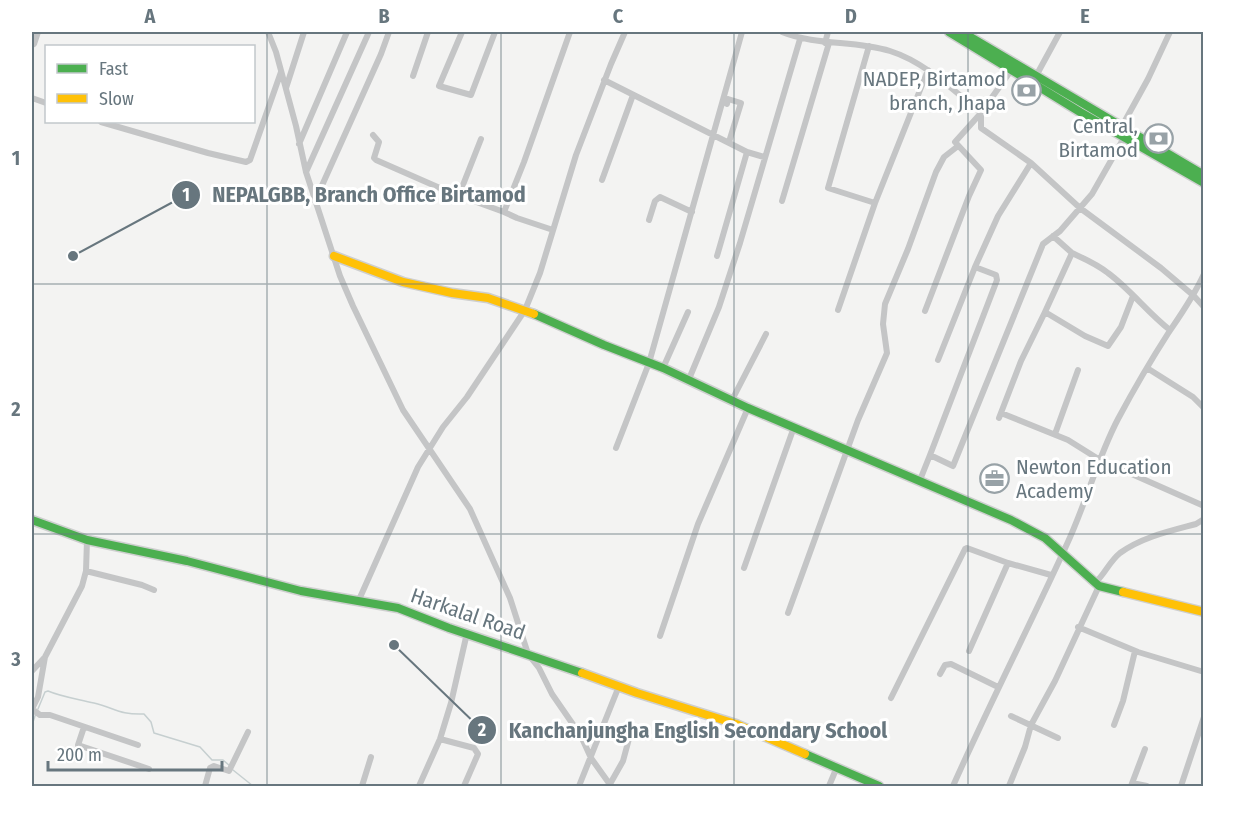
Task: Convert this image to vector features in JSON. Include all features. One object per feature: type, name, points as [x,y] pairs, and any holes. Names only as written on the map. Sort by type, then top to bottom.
[{"type":"street","points":[[32,43],[34,44],[38,32]]},
{"type":"street","points":[[268,32],[286,88],[306,172],[340,276],[403,410],[470,509],[510,598],[528,654],[581,736],[591,758],[611,785],[623,761],[630,735]]},
{"type":"street","points":[[286,88],[304,32]]},
{"type":"street","points":[[299,144],[347,32]]},
{"type":"street","points":[[306,172],[369,32]]},
{"type":"street","points":[[315,201],[389,32]]},
{"type":"street","points":[[413,76],[428,32]]},
{"type":"street","points":[[462,32],[439,86],[471,95],[495,32]]},
{"type":"street","points":[[504,212],[570,32]]},
{"type":"street","points":[[358,602],[417,467],[525,310],[540,273],[568,179],[604,80],[625,32]]},
{"type":"street","points":[[616,448],[649,363],[742,32]]},
{"type":"street","points":[[782,32],[800,39],[869,46],[892,51],[928,70],[981,113]]},
{"type":"street","points":[[782,201],[827,43],[828,32]]},
{"type":"street","points":[[951,32],[1036,76],[1203,183]]},
{"type":"street","points":[[962,32],[1014,66],[1032,83],[1203,175]]},
{"type":"street","points":[[1036,76],[1060,32]]},
{"type":"street","points":[[930,455],[953,466],[955,463],[1043,244],[1092,194],[1170,32]]},
{"type":"street","points":[[689,379],[719,307],[740,243],[800,39]]},
{"type":"street","points":[[869,46],[828,188],[875,203]]},
{"type":"street","points":[[925,311],[981,170],[955,142],[981,113],[1014,66]]},
{"type":"street","points":[[838,310],[875,203],[928,70]]},
{"type":"street","points":[[104,123],[246,162],[250,160],[281,72]]},
{"type":"street","points":[[604,80],[747,152],[764,157]]},
{"type":"street","points":[[602,180],[633,95]]},
{"type":"street","points":[[726,104],[729,99],[741,103],[729,142]]},
{"type":"street","points":[[981,113],[981,128],[1031,163],[1080,208],[1161,268],[1194,296],[1203,307]]},
{"type":"street","points":[[373,135],[379,142],[374,158],[376,160],[517,218],[553,230]]},
{"type":"street","points":[[459,195],[481,139]]},
{"type":"street","points":[[788,613],[848,449],[887,353],[883,324],[885,304],[936,172],[944,157],[958,146]]},
{"type":"street","points":[[717,256],[747,152]]},
{"type":"street","points":[[938,360],[998,216],[1031,163]]},
{"type":"street","points":[[649,220],[655,201],[660,197],[692,212]]},
{"type":"street","points":[[1053,236],[1072,252],[1110,274],[1170,330]]},
{"type":"street","points":[[1072,252],[1021,361],[1000,415],[1068,440],[1100,460],[1203,506]]},
{"type":"street","points":[[334,256],[403,282],[443,292],[488,298],[525,310],[1011,520],[1045,538],[1075,567],[1097,584],[1203,612]]},
{"type":"street","points":[[920,480],[997,280],[996,275],[975,267]]},
{"type":"street","points":[[953,786],[1062,553],[1117,421],[1170,330],[1194,296],[1203,274]]},
{"type":"street","points":[[1045,312],[1084,336],[1108,346],[1120,327],[1132,296]]},
{"type":"street","points":[[663,368],[687,312]]},
{"type":"street","points":[[732,400],[766,334]]},
{"type":"street","points":[[1147,368],[1193,397],[1203,408]]},
{"type":"street","points":[[1055,435],[1078,370]]},
{"type":"street","points":[[660,636],[698,524],[748,408]]},
{"type":"street","points":[[744,568],[794,427]]},
{"type":"street","points":[[1009,786],[1025,747],[1031,725],[1064,662],[1107,566],[1128,549],[1144,540],[1196,524],[1203,519]]},
{"type":"street","name":"Harkalal Road","points":[[32,520],[87,540],[187,561],[301,591],[398,608],[637,693],[736,724],[879,786]]},
{"type":"street","points":[[32,671],[45,657],[75,603],[86,571],[87,540]]},
{"type":"street","points":[[891,698],[964,549],[968,548],[1008,563],[1051,575]]},
{"type":"street","points":[[969,651],[1008,563]]},
{"type":"street","points":[[86,571],[154,590]]},
{"type":"street","points":[[1078,627],[1135,651],[1203,672]]},
{"type":"street","points":[[419,786],[440,739],[467,633]]},
{"type":"street","points":[[1114,725],[1123,701],[1135,651]]},
{"type":"street","points":[[45,657],[38,697],[32,709],[40,716],[50,715],[138,745]]},
{"type":"street","points":[[940,674],[944,666],[951,664],[998,687]]},
{"type":"street","points":[[579,786],[620,686]]},
{"type":"street","points":[[1011,716],[1058,738]]},
{"type":"street","points":[[1181,786],[1203,717]]},
{"type":"street","points":[[84,727],[78,745],[148,769]]},
{"type":"street","points":[[205,786],[210,768],[214,766],[229,771],[248,732]]},
{"type":"street","points":[[440,739],[474,748],[478,754],[464,786]]},
{"type":"street","points":[[1145,749],[1132,784],[1147,786]]},
{"type":"street","points":[[362,786],[371,757]]},
{"type":"street","points":[[829,786],[837,767]]},
{"type":"waterway","points":[[38,709],[45,692],[48,691],[123,712],[144,714],[151,722],[154,733],[200,747],[212,760],[223,760],[230,766]]},
{"type":"waterway","points":[[32,725],[36,713]]},
{"type":"waterway","points":[[233,770],[253,786]]},
{"type":"traffic: fast","points":[[949,32],[1080,112],[1204,183]]},
{"type":"traffic: fast","points":[[962,32],[1204,175]]},
{"type":"traffic: fast","points":[[534,314],[1011,520],[1045,538],[1099,586],[1123,592]]},
{"type":"traffic: fast","points":[[32,520],[87,540],[187,561],[301,591],[398,608],[449,628],[582,673]]},
{"type":"traffic: fast","points":[[805,754],[879,786]]},
{"type":"traffic: slow","points":[[334,256],[403,282],[488,298],[534,314]]},
{"type":"traffic: slow","points":[[1123,592],[1204,612]]},
{"type":"traffic: slow","points":[[582,673],[736,724],[805,754]]},
{"type":"place","name":"NADEP, Birtamod branch, Jhapa","points":[[1027,91]]},
{"type":"place","name":"Central, Birtamod","points":[[1159,138]]},
{"type":"place","name":"NEPALGBB, Branch Office Birtamod","points":[[73,256]]},
{"type":"place","name":"Newton Education Academy","points":[[995,479]]},
{"type":"place","name":"Kanchanjungha English Secondary School","points":[[394,645]]}]
